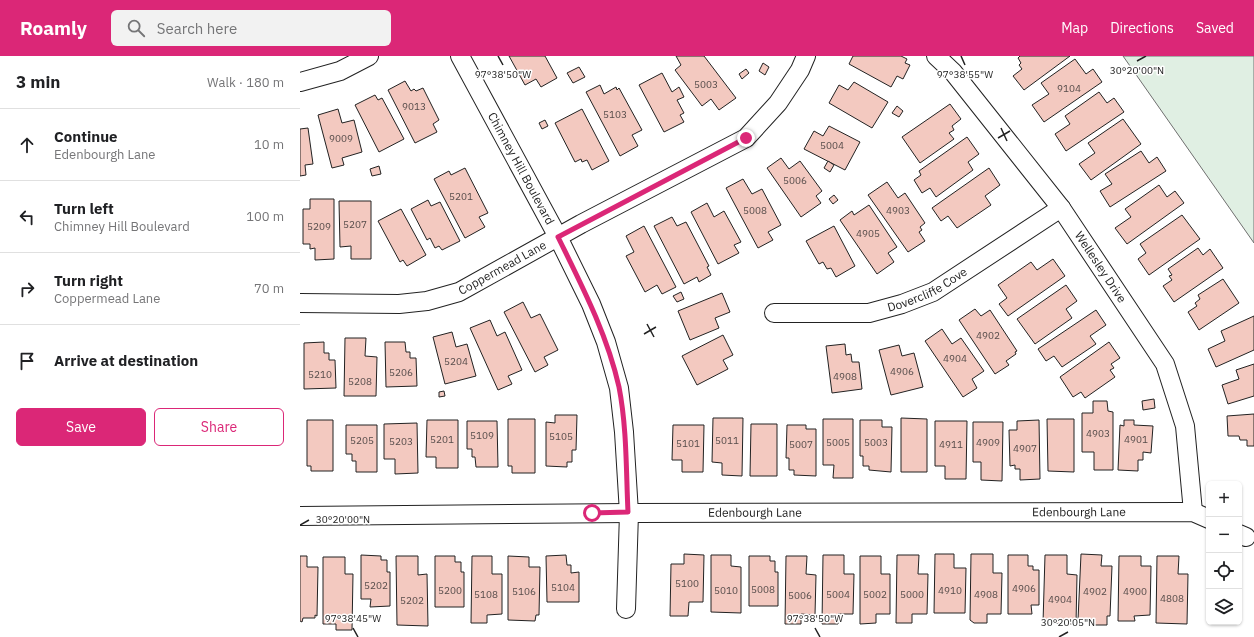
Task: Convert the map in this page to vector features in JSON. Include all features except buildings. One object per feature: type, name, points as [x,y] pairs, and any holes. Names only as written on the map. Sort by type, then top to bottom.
[{"type":"street","points":[[300,82],[340,70],[369,56]]},
{"type":"street","name":"Chimney Hill Boulevard","points":[[460,56],[558,237],[591,304],[606,342],[619,388],[624,432],[628,512],[626,610]]},
{"type":"street","name":"Coppermead Lane","points":[[300,304],[399,304],[427,301],[458,292],[558,237],[746,138],[778,104],[800,70],[806,56]]},
{"type":"street","name":"Wellesley Drive","points":[[936,56],[953,72],[1061,208],[1165,364],[1185,426],[1201,516]]},
{"type":"street","name":"Dovercliffe Cove","points":[[774,313],[869,313],[902,304],[933,292],[1061,208]]},
{"type":"street","name":"Edenbourgh Lane","points":[[300,516],[628,512],[1201,516]]},
{"type":"green space","points":[[1123,56],[1254,56],[1254,243]]},
{"type":"route","points":[[592,513],[628,512],[624,432],[619,388],[606,342],[591,304],[558,237],[746,138]]}]
